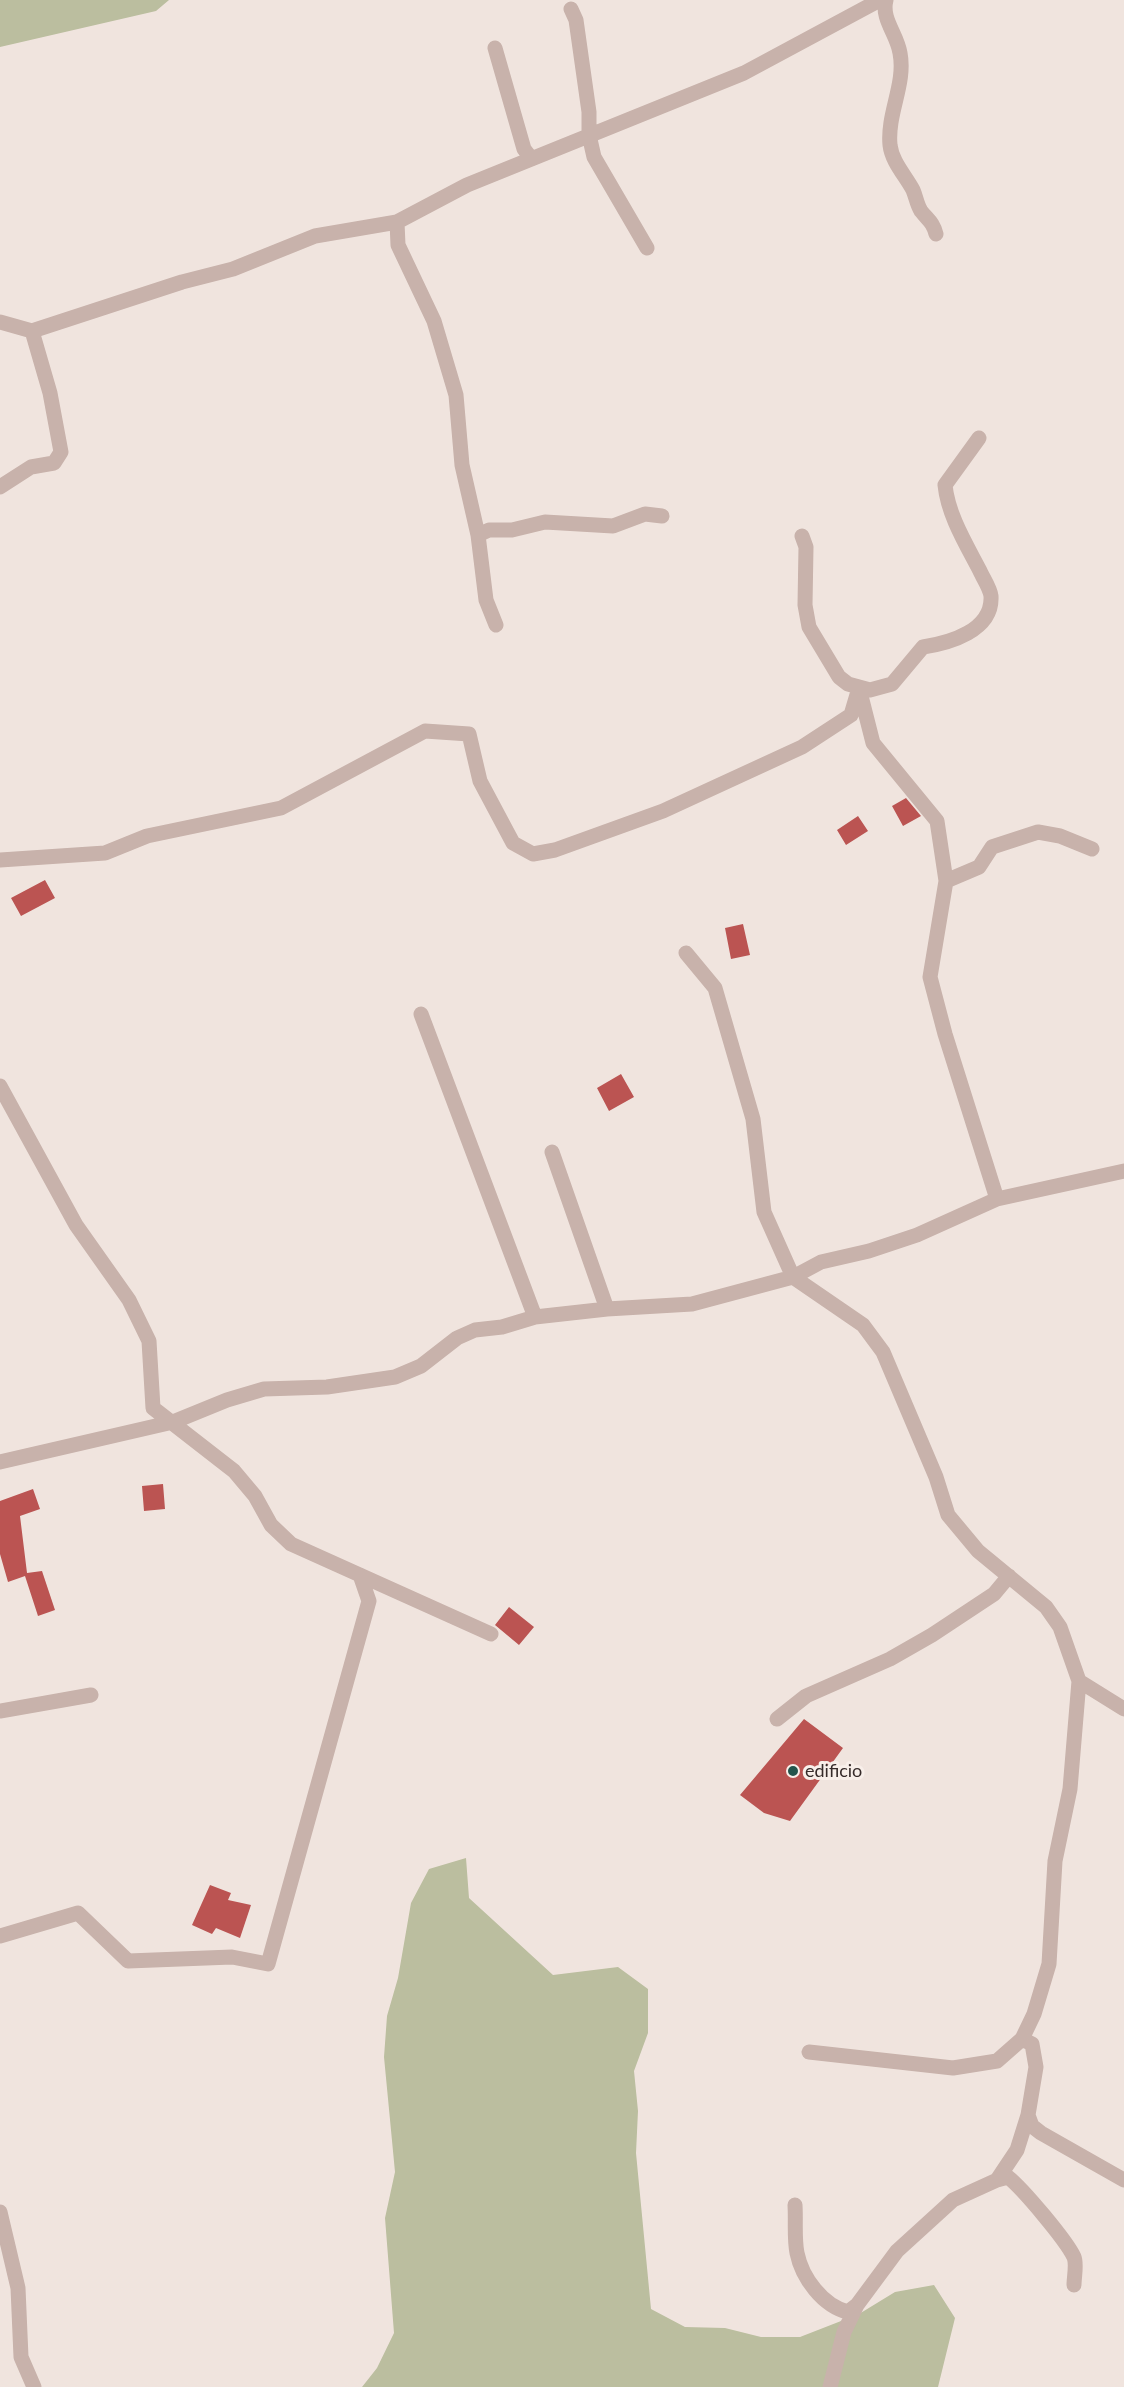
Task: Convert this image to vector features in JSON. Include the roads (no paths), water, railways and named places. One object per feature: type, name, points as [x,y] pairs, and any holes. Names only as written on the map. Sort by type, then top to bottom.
[{"type":"street","points":[[0,322],[32,331],[182,282],[233,269],[315,236],[398,222],[467,185],[744,73],[880,0]]},
{"type":"street","points":[[886,0],[884,7],[886,19],[900,52],[899,88],[891,123],[890,146],[898,169],[912,189],[921,211],[933,222],[936,234]]},
{"type":"street","points":[[571,9],[576,20],[589,112],[589,135],[594,157],[647,248]]},
{"type":"street","points":[[495,48],[524,149],[531,158]]},
{"type":"street","points":[[398,222],[398,245],[434,321],[456,395],[462,465],[478,535],[486,600],[496,625]]},
{"type":"street","points":[[0,487],[31,467],[54,463],[61,452],[50,393],[32,331]]},
{"type":"street","points":[[802,536],[806,547],[805,605],[810,627],[839,677],[848,684],[870,690],[892,684],[923,647],[945,644],[967,635],[983,618],[988,608],[991,596],[946,497],[945,485],[979,438]]},
{"type":"street","points":[[478,535],[489,530],[512,530],[545,522],[613,526],[645,514],[662,516]]},
{"type":"street","points":[[0,860],[105,853],[147,836],[281,808],[425,731],[469,734],[480,781],[513,843],[533,854],[555,850],[663,812],[802,747],[851,715],[859,688]]},
{"type":"street","points":[[859,688],[873,743],[937,821],[946,881],[930,977],[945,1034],[998,1199]]},
{"type":"street","points":[[946,881],[979,867],[992,847],[1038,832],[1060,836],[1092,849]]},
{"type":"street","points":[[686,953],[715,988],[753,1119],[764,1212],[793,1277],[863,1325],[883,1352],[936,1477],[948,1515],[978,1551],[1046,1607],[1060,1627],[1079,1682],[1070,1789],[1055,1861],[1049,1964],[1034,2014],[1022,2039],[997,2061],[953,2068],[809,2052]]},
{"type":"street","points":[[421,1014],[535,1317]]},
{"type":"street","points":[[0,1086],[76,1225],[129,1300],[149,1341],[153,1408],[234,1472],[255,1496],[271,1525],[291,1545],[491,1634]]},
{"type":"street","points":[[552,1152],[607,1309]]},
{"type":"street","points":[[0,1462],[173,1422],[226,1400],[264,1389],[327,1387],[395,1377],[421,1366],[457,1338],[475,1330],[502,1328],[535,1317],[607,1309],[692,1304],[793,1277],[821,1262],[869,1251],[917,1234],[998,1199],[1124,1171]]},
{"type":"street","points":[[0,1935],[78,1913],[128,1960],[232,1957],[268,1965],[369,1601],[360,1575]]},
{"type":"street","points":[[777,1719],[806,1696],[890,1659],[932,1635],[994,1594],[1009,1576]]},
{"type":"street","points":[[1079,1682],[1124,1709]]},
{"type":"street","points":[[0,1712],[91,1695]]},
{"type":"street","points":[[997,2180],[1017,2150],[1028,2115],[1036,2067],[1032,2044],[1022,2039]]},
{"type":"street","points":[[1028,2115],[1032,2126],[1041,2133],[1124,2180]]},
{"type":"street","points":[[830,2387],[844,2332],[857,2305],[897,2251],[952,2200],[997,2180],[1008,2177],[1017,2184],[1054,2230],[1075,2259],[1074,2285]]},
{"type":"street","points":[[795,2205],[797,2253],[805,2275],[826,2303],[836,2310],[848,2312],[857,2305]]},
{"type":"street","points":[[0,2212],[18,2288],[21,2357],[34,2387]]},
{"type":"place","name":"edificio","points":[[793,1771]]}]
